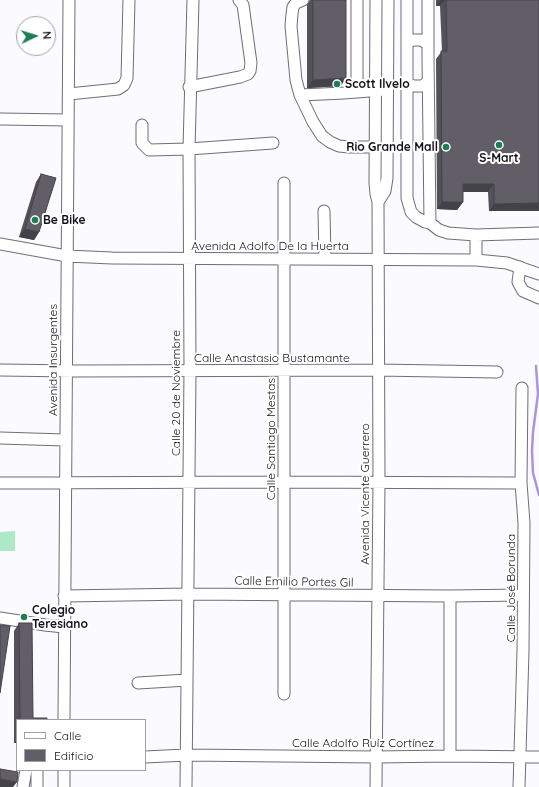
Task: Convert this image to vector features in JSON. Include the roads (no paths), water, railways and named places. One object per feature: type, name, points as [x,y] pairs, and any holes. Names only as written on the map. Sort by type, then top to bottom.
[{"type":"street","name":"Avenida Insurgentes","points":[[64,719],[69,0]]},
{"type":"street","points":[[69,94],[121,88],[126,82],[129,0]]},
{"type":"street","name":"Calle 20 de Noviembre","points":[[186,787],[190,371],[188,259],[189,87],[192,0]]},
{"type":"street","points":[[189,87],[240,77],[248,74],[250,71],[251,63],[243,5],[239,0]]},
{"type":"street","points":[[303,0],[296,3],[293,8],[291,20],[296,80],[300,95],[316,127],[322,136],[330,142],[339,146],[375,147]]},
{"type":"street","points":[[356,0],[357,92]]},
{"type":"street","name":"Avenida Vicente Guerrero","points":[[376,0],[375,183],[378,202],[379,483],[376,787]]},
{"type":"street","name":"Avenida Vicente Guerrero","points":[[378,202],[385,191],[387,178],[388,0]]},
{"type":"street","points":[[407,0],[408,205],[416,217],[430,223],[439,230],[448,233],[476,235],[539,233]]},
{"type":"street","points":[[428,0],[430,223]]},
{"type":"street","points":[[407,42],[421,40],[428,44]]},
{"type":"street","points":[[407,83],[413,86],[423,86],[428,81]]},
{"type":"street","points":[[300,95],[388,90]]},
{"type":"street","points":[[0,119],[68,120]]},
{"type":"street","points":[[142,125],[142,144],[149,150],[189,149],[273,143]]},
{"type":"street","name":"Calle Santiago Mestas","points":[[284,183],[284,694]]},
{"type":"street","points":[[324,211],[325,259]]},
{"type":"street","points":[[476,235],[476,260]]},
{"type":"street","name":"Avenida Adolfo De la Huerta","points":[[0,244],[67,256],[188,259],[378,259],[497,261],[539,274]]},
{"type":"street","points":[[520,267],[518,282],[523,291],[539,298]]},
{"type":"street","name":"Calle Anastasio Bustamante","points":[[0,370],[378,370],[497,372]]},
{"type":"street","name":"Calle José Borunda","points":[[519,787],[523,651],[524,523],[521,483],[522,388]]},
{"type":"street","points":[[0,438],[65,440]]},
{"type":"street","points":[[0,483],[521,483]]},
{"type":"street","name":"Calle Emilio Portes Gil","points":[[64,596],[189,594],[377,596],[523,595]]},
{"type":"street","points":[[450,596],[450,756]]},
{"type":"street","points":[[0,618],[45,625],[64,626]]},
{"type":"street","points":[[138,683],[187,680]]},
{"type":"street","name":"Calle Adolfo Ruíz Cortínez","points":[[146,757],[186,755],[376,758],[450,756],[539,757]]},
{"type":"street","points":[[23,787],[26,771]]},
{"type":"street","points":[[37,771],[37,787]]},
{"type":"street","points":[[64,771],[64,787]]},
{"type":"waterway","points":[[536,366],[538,394],[532,451],[533,473],[539,495]]},
{"type":"place","name":"Scott Ilvelo","points":[[337,84]]},
{"type":"place","name":"S-Mart","points":[[499,145]]},
{"type":"place","name":"Rio Grande Mall","points":[[446,147]]},
{"type":"place","name":"Be Bike","points":[[35,220]]},
{"type":"place","name":"Colegio Teresiano","points":[[24,617]]}]
